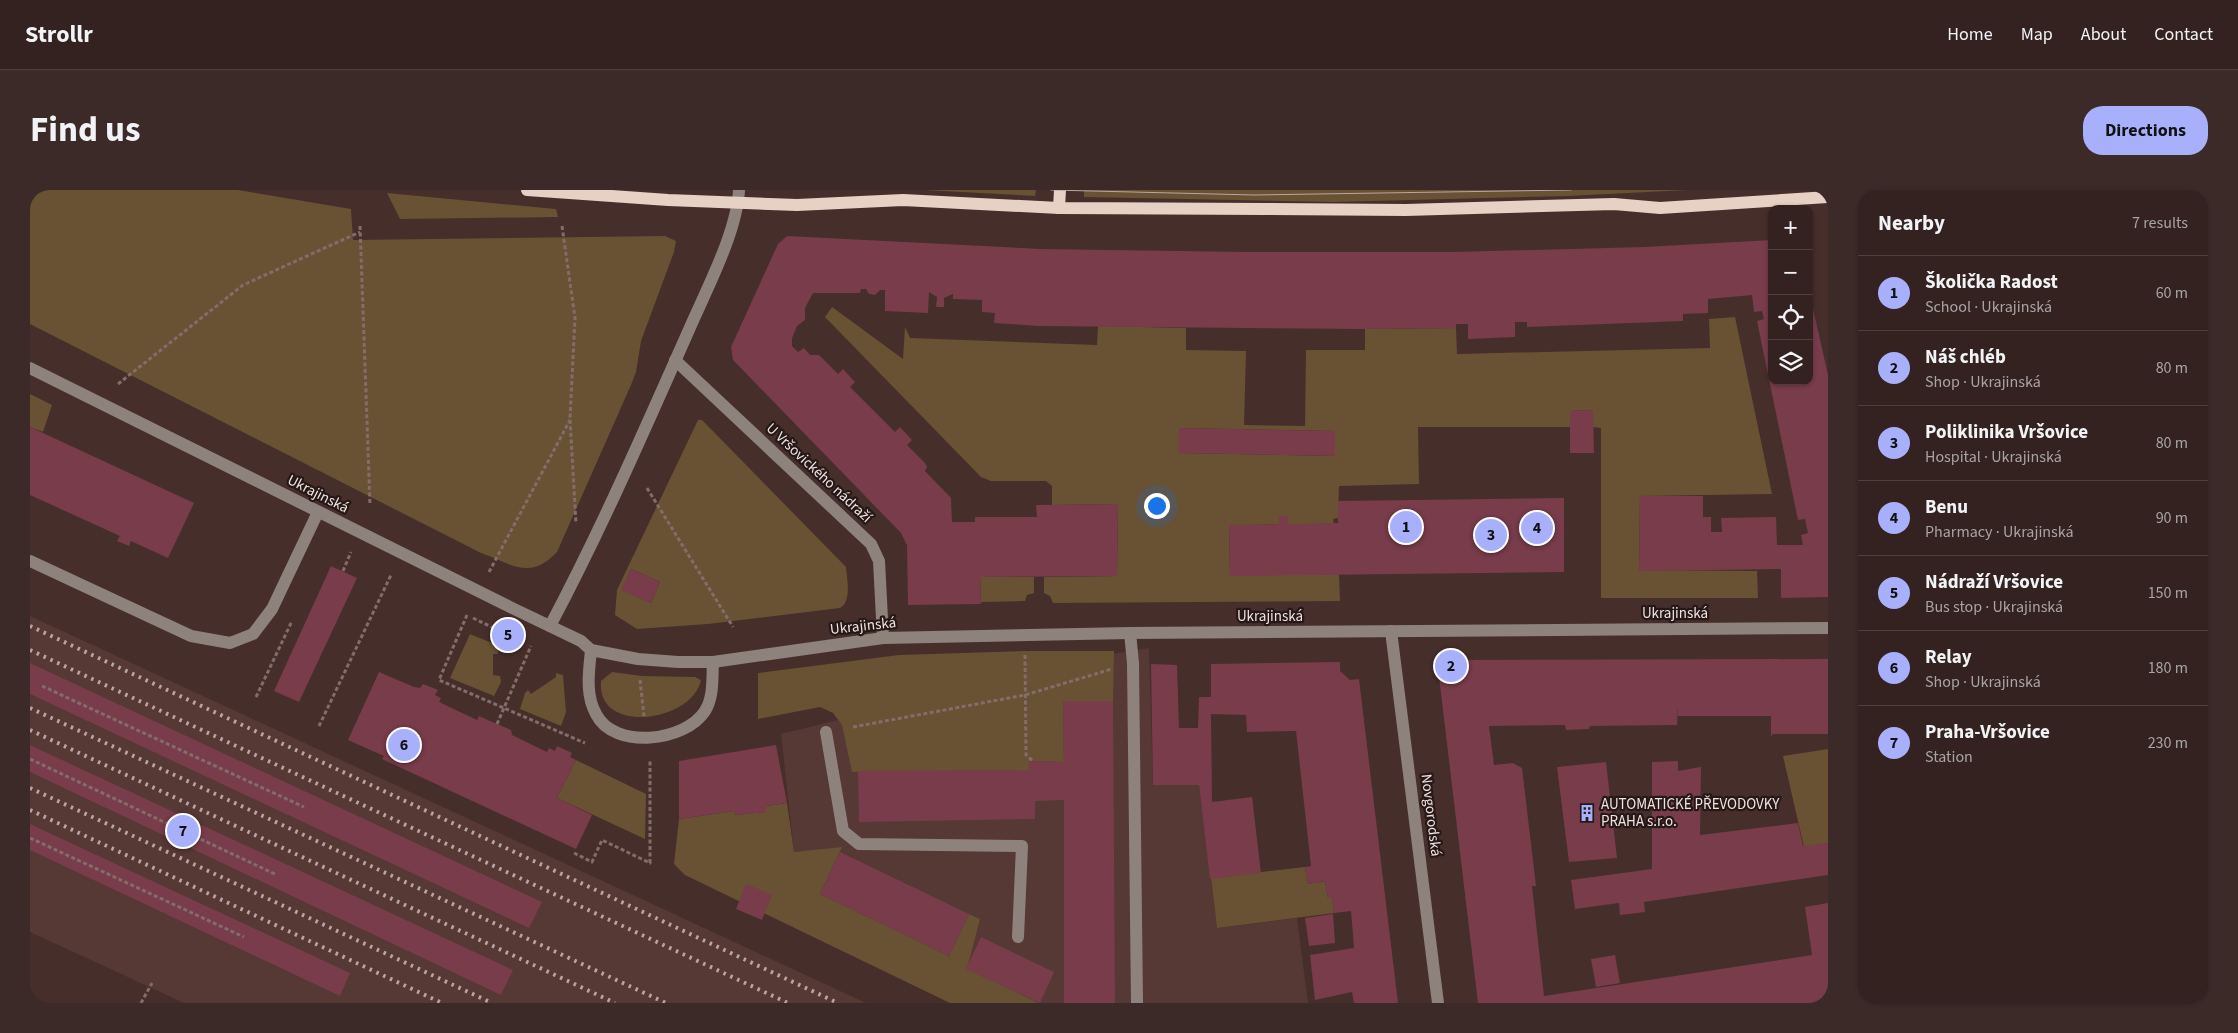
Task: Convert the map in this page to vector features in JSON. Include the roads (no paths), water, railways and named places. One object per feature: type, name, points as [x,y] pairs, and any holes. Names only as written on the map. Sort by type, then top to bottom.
[{"type":"main road","points":[[527,190],[668,200],[738,196],[797,205],[903,200],[1059,208],[1406,210],[1614,204],[1660,208],[1828,197]]},
{"type":"main road","points":[[1059,208],[1060,190]]},
{"type":"street","points":[[550,626],[581,568],[717,265],[738,196]]},
{"type":"street","name":"U Vršovického nádraží","points":[[675,360],[871,544],[879,561],[883,638]]},
{"type":"street","name":"Ukrajinská","points":[[30,368],[581,641],[591,650],[638,659],[713,662],[883,638],[1130,632],[1828,628]]},
{"type":"street","points":[[30,561],[191,636],[230,643],[253,634],[272,609],[318,512]]},
{"type":"street","name":"Novgorodská","points":[[1391,631],[1438,1003]]},
{"type":"street","points":[[1130,632],[1133,663],[1137,1002]]},
{"type":"street","points":[[591,650],[589,692],[592,705],[599,720],[611,730],[624,736],[646,737],[689,727],[699,719],[709,700],[713,662]]},
{"type":"street","points":[[826,732],[843,831],[858,844],[1022,846],[1018,937]]},
{"type":"tram line","points":[[1051,190],[1254,195],[1571,190]]},
{"type":"railway","points":[[30,626],[838,1003]]},
{"type":"railway","points":[[30,650],[788,1003]]},
{"type":"railway","points":[[30,708],[666,1003]]},
{"type":"railway","points":[[30,730],[615,1003]]},
{"type":"railway","points":[[30,788],[492,1003]]},
{"type":"railway","points":[[30,810],[442,1003]]},
{"type":"place","name":"Školička Radost","points":[[1406,527]]},
{"type":"place","name":"Benu","points":[[1537,528]]},
{"type":"place","name":"Poliklinika Vršovice","points":[[1491,535]]},
{"type":"place","name":"Nádraží Vršovice","points":[[508,635]]},
{"type":"place","name":"Náš chléb","points":[[1451,666]]},
{"type":"place","name":"Relay","points":[[404,745]]},
{"type":"place","name":"AUTOMATICKÉ PŘEVODOVKY PRAHA s.r.o.","points":[[1587,813]]},
{"type":"place","name":"Praha-Vršovice","points":[[183,831]]}]
